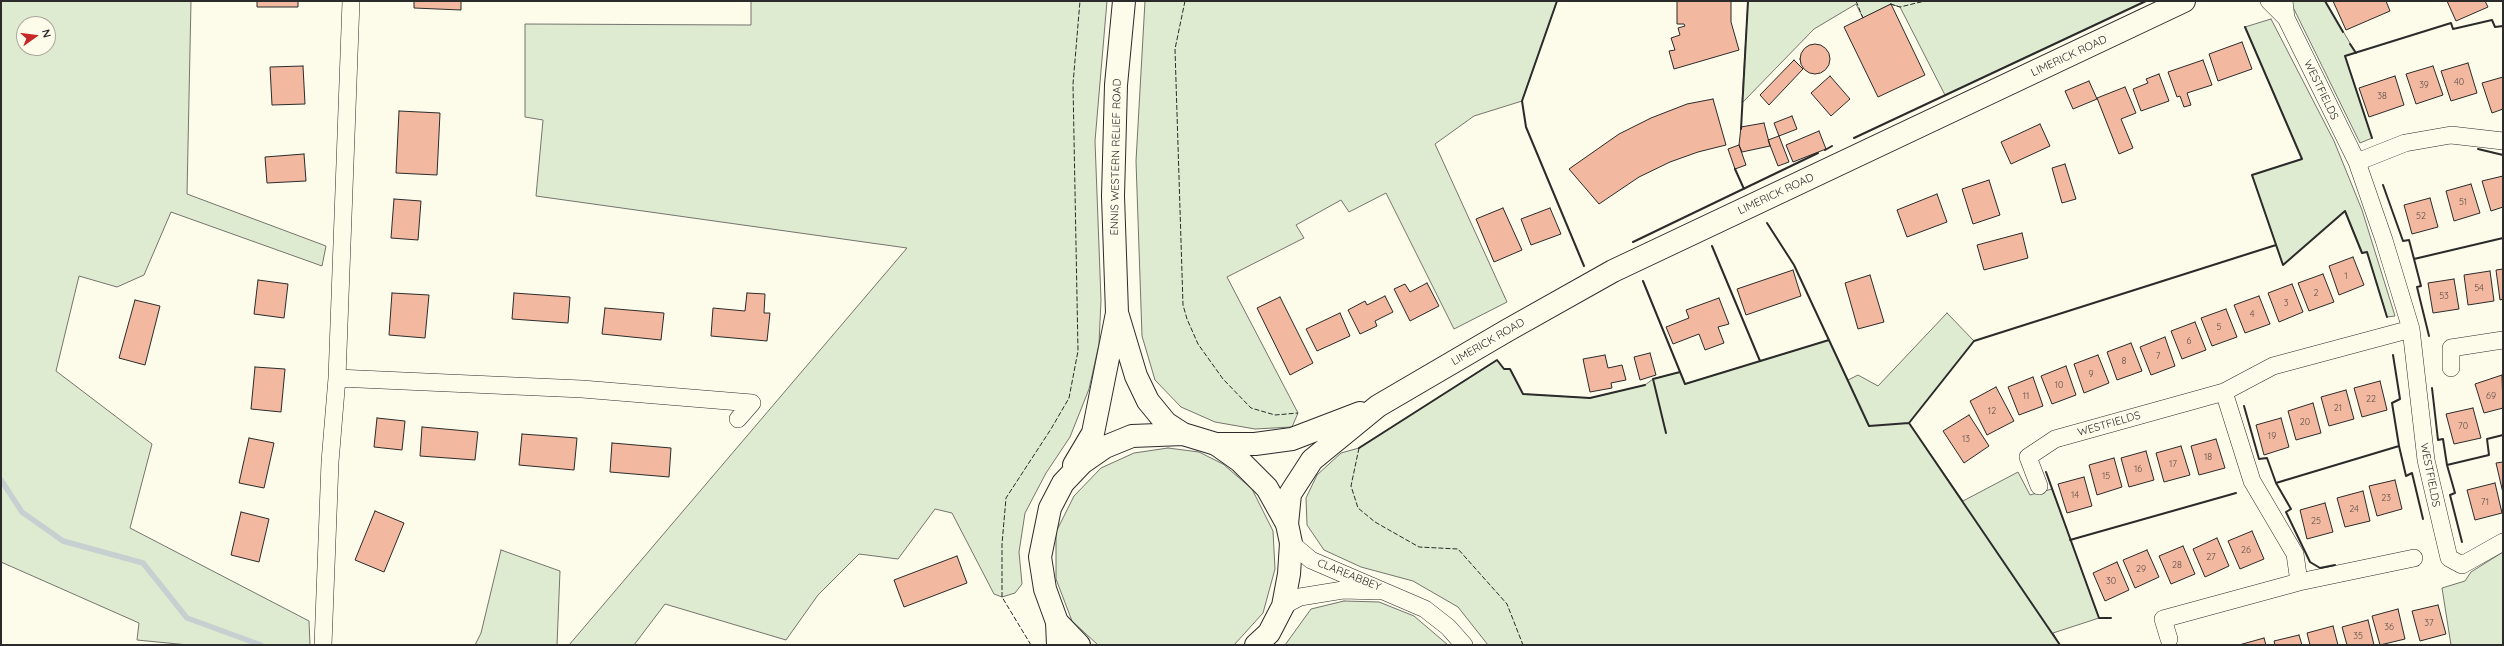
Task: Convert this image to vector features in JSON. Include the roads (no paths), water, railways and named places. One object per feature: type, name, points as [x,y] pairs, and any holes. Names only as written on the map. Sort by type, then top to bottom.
[{"type":"main road","name":"ENNIS WESTERN RELIEF ROAD","points":[[1063,483],[1092,433],[1117,313],[1113,196],[1116,85],[1124,1]]},
{"type":"main road","name":"LIMERICK ROAD","points":[[1378,406],[1614,270],[2184,1]]},
{"type":"main road","name":"ENNIS WESTERN RELIEF ROAD","points":[[1117,313],[1136,376],[1148,401],[1166,423],[1183,434]]},
{"type":"main road","points":[[1058,645],[1057,622],[1045,589],[1040,557],[1050,508],[1063,483],[1082,463],[1105,447],[1132,436],[1183,434],[1216,444],[1255,444],[1292,439],[1378,406]]},
{"type":"main road","points":[[1263,641],[1283,606],[1289,574],[1290,494],[1312,460],[1378,406]]},
{"type":"main road","points":[[1216,444],[1240,461],[1267,488],[1289,533]]},
{"type":"main road","points":[[1057,622],[1079,645]]},
{"type":"street","points":[[322,645],[330,462],[338,378],[351,1]]},
{"type":"street","name":"WESTFIELDS","points":[[2268,1],[2286,18]]},
{"type":"street","name":"WESTFIELDS","points":[[2284,1],[2286,18],[2357,162],[2384,240],[2411,329],[2426,460],[2448,558],[2462,565],[2503,542]]},
{"type":"street","points":[[2357,162],[2405,143],[2451,135],[2503,141]]},
{"type":"street","name":"WESTFIELDS","points":[[2039,486],[2028,457],[2055,440],[2224,392],[2274,366],[2411,329]]},
{"type":"street","points":[[2451,368],[2451,348],[2503,340]]},
{"type":"street","points":[[338,378],[582,389],[752,403],[738,420]]},
{"type":"street","points":[[2224,392],[2252,481],[2295,554],[2299,582]]},
{"type":"street","name":"CLAREABBEY","points":[[1289,533],[1312,560],[1388,591],[1425,609],[1448,627],[1464,645]]},
{"type":"street","points":[[2169,639],[2163,618],[2299,582],[2414,558]]},
{"type":"street","name":"CLAREABBEY","points":[[1283,606],[1300,597],[1343,590],[1388,591]]},
{"type":"waterway","points":[[1,480],[22,512],[63,541],[143,563],[187,618],[261,645]]}]
